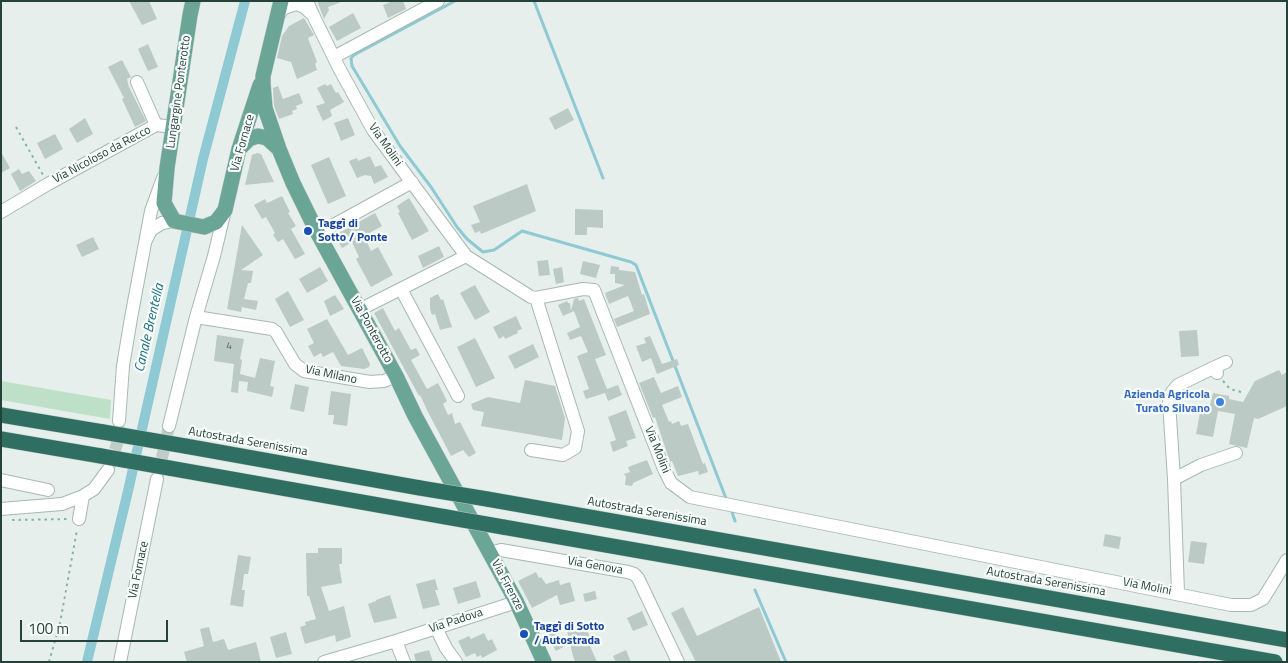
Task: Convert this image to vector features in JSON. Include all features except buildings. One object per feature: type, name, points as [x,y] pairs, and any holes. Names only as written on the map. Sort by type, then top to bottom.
[{"type":"highway","name":"Autostrada Serenissima","points":[[1,415],[1287,640]]},
{"type":"highway","points":[[1,438],[104,463],[169,468],[1275,662]]},
{"type":"main road","name":"Via Ponterotto","points":[[271,1],[274,10],[275,30]]},
{"type":"main road","name":"Lungargine Ponterotto","points":[[176,221],[164,203],[167,168],[191,6]]},
{"type":"main road","name":"Via Ponterotto","points":[[280,8],[263,76],[265,108],[279,149],[317,232],[396,376],[415,416],[466,510]]},
{"type":"main road","name":"Via Fornace","points":[[225,210],[239,150],[263,76]]},
{"type":"main road","points":[[239,150],[249,139],[258,136],[267,138],[279,149]]},
{"type":"main road","points":[[176,221],[202,227],[216,222],[225,210]]},
{"type":"main road","name":"Via Firenze","points":[[466,510],[516,601],[544,662]]},
{"type":"street","name":"Via Molini","points":[[307,1],[373,130],[466,256],[530,297],[536,298],[583,289],[594,290],[671,483],[690,498],[1231,604],[1251,605],[1263,599],[1287,560]]},
{"type":"street","points":[[334,57],[438,1]]},
{"type":"street","points":[[280,8],[296,4],[304,6],[313,15]]},
{"type":"street","name":"Via Nicoloso da Recco","points":[[137,82],[156,125]]},
{"type":"street","name":"Via Nicoloso da Recco","points":[[1,212],[156,125],[174,127]]},
{"type":"street","name":"Lungargine Ponterotto","points":[[119,420],[123,366],[151,211],[167,168]]},
{"type":"street","points":[[317,232],[332,226],[412,182]]},
{"type":"street","name":"Via Fornace","points":[[169,426],[225,210]]},
{"type":"street","points":[[146,240],[151,230],[162,223],[176,221]]},
{"type":"street","points":[[202,227],[210,236],[214,256]]},
{"type":"street","points":[[359,310],[466,256]]},
{"type":"street","points":[[401,289],[458,396]]},
{"type":"street","points":[[531,450],[563,455],[575,448],[578,431],[536,298]]},
{"type":"street","name":"Via Milano","points":[[196,317],[272,329],[276,332],[295,364],[304,371],[370,382],[384,381],[396,376]]},
{"type":"street","points":[[1178,594],[1169,402],[1172,392],[1178,385],[1215,371],[1226,362]]},
{"type":"street","points":[[1174,478],[1201,465],[1236,453]]},
{"type":"street","points":[[1,509],[62,504],[83,496],[94,489],[100,482],[104,463]]},
{"type":"street","name":"Via Fornace","points":[[120,662],[157,478]]},
{"type":"street","points":[[1,480],[48,490]]},
{"type":"street","points":[[79,519],[83,496]]},
{"type":"street","name":"Via Genova","points":[[490,553],[501,550],[634,574],[638,578],[678,662]]},
{"type":"street","name":"Via Padova","points":[[324,662],[396,641],[516,601]]},
{"type":"street","points":[[436,628],[446,648],[456,662]]},
{"type":"street","points":[[396,641],[404,662]]},
{"type":"path","name":"Via Nicoloso da Recco","points":[[16,127],[48,184]]},
{"type":"path","points":[[1215,371],[1230,389],[1241,392]]},
{"type":"path","points":[[13,517],[13,520],[79,519],[60,623],[49,662]]},
{"type":"green space","points":[[1,381],[111,400],[110,419],[1,400]]},
{"type":"waterway","name":"Canale Brentella","points":[[87,662],[128,491],[203,159],[245,1]]},
{"type":"waterway","points":[[455,1],[354,55],[351,58],[352,66],[400,146],[431,187],[457,227],[467,239],[483,252],[494,250],[522,231],[636,265],[727,501]]},
{"type":"waterway","points":[[534,1],[603,178]]},
{"type":"waterway","points":[[731,509],[735,521]]},
{"type":"waterway","points":[[755,590],[786,662]]},
{"type":"tunnel","points":[[109,467],[117,444],[119,426]]},
{"type":"tunnel","points":[[158,476],[169,426]]},
{"type":"place","name":"Taggì di Sotto / Ponte","points":[[308,231]]},
{"type":"place","name":"Azienda Agricola Turato Silvano","points":[[1220,402]]},
{"type":"place","name":"Taggì di Sotto / Autostrada","points":[[524,634]]}]
